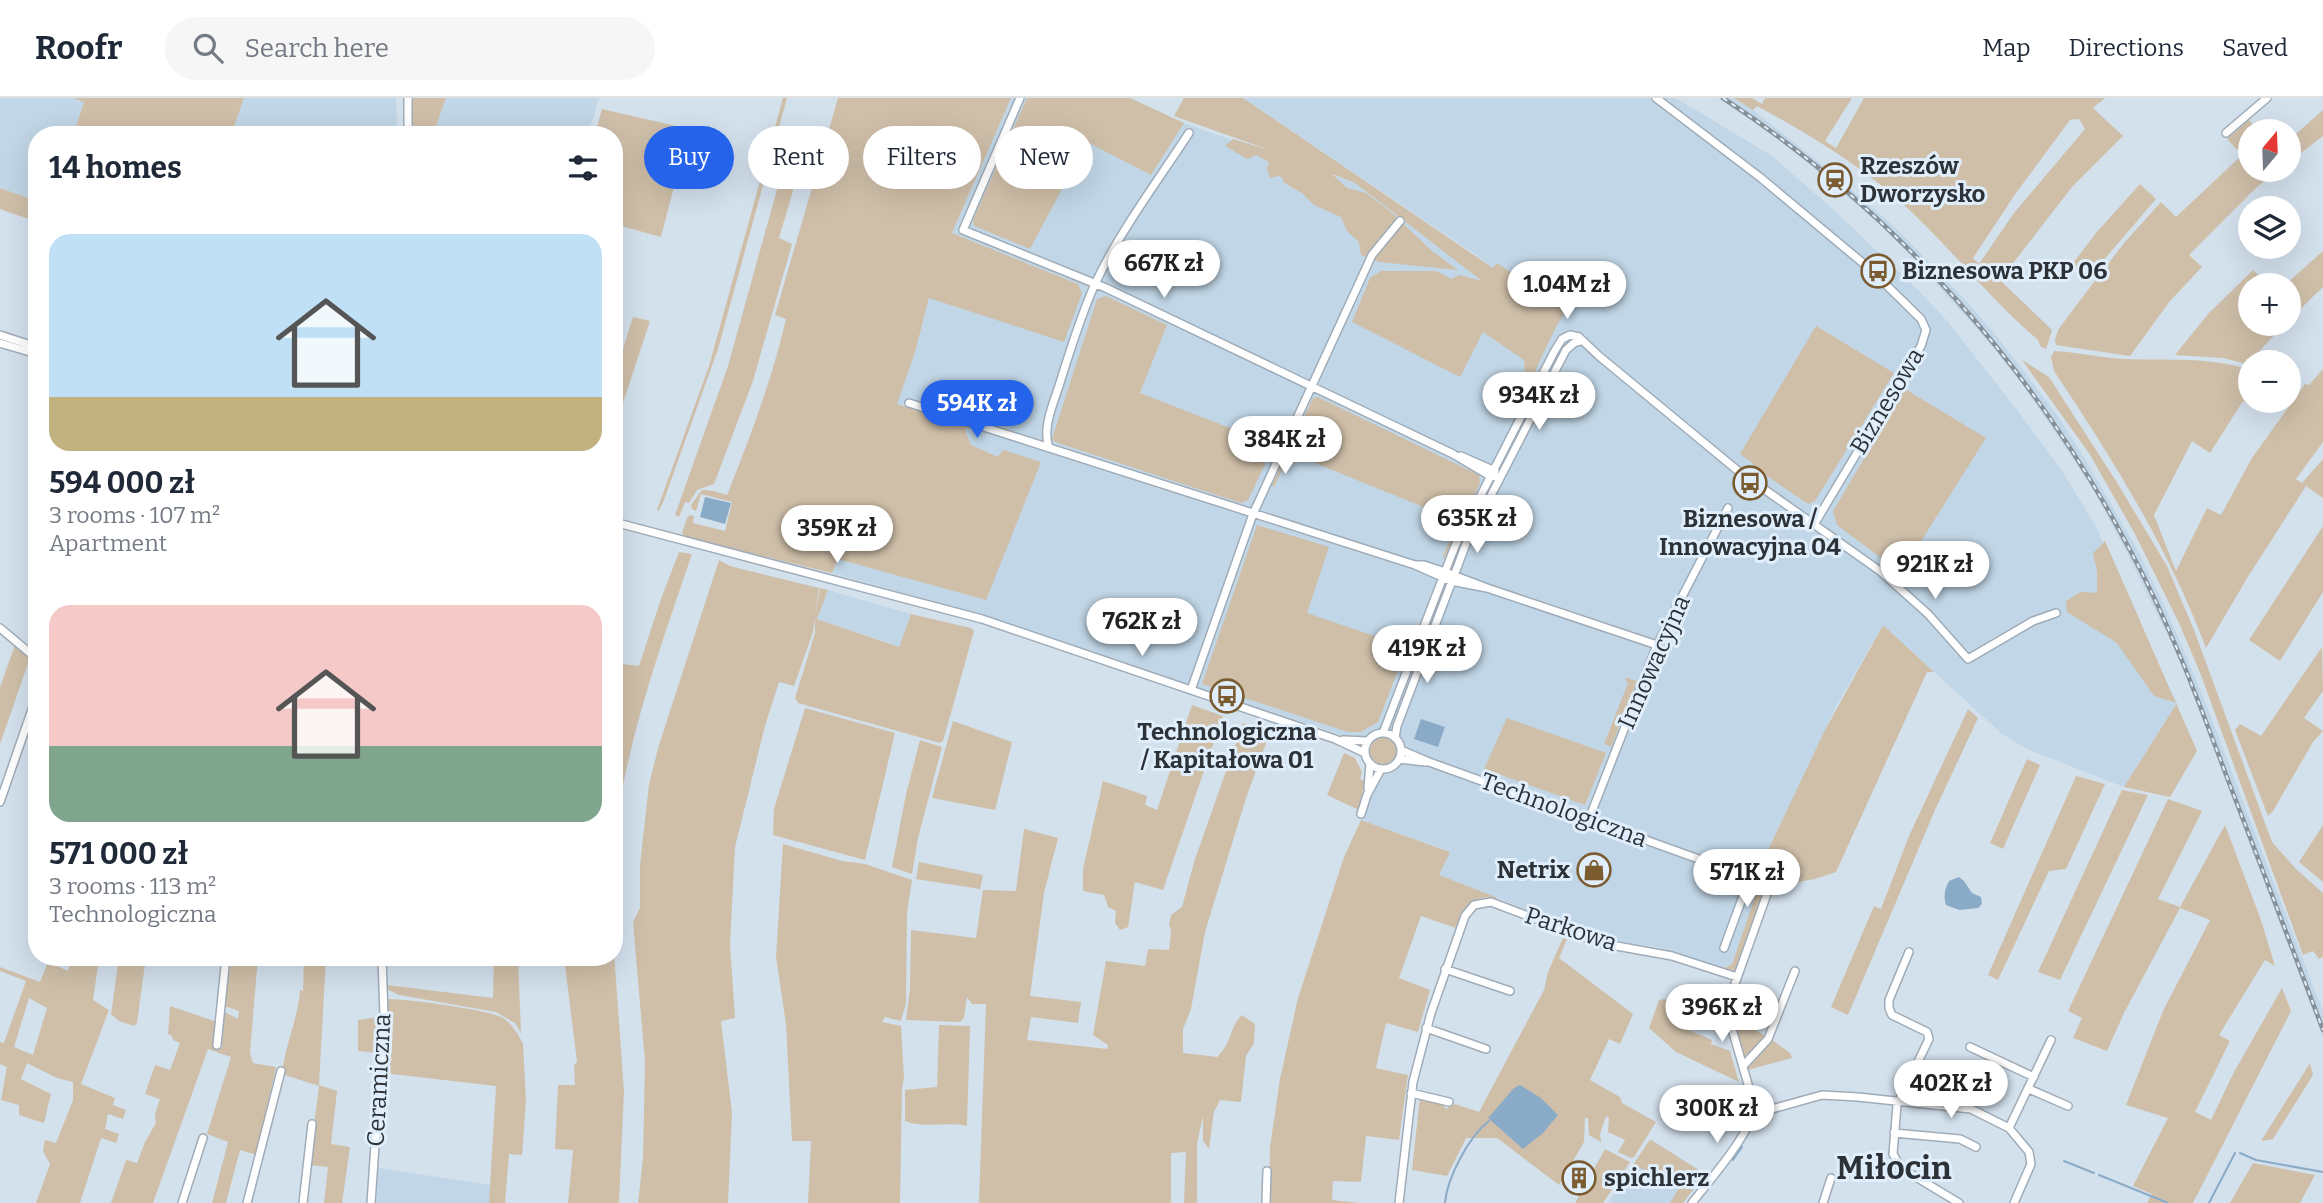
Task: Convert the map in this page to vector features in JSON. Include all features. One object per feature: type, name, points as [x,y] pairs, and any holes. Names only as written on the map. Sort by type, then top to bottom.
[{"type":"street","points":[[408,98],[408,126]]},
{"type":"street","points":[[1020,98],[963,230],[1095,283],[1500,477]]},
{"type":"street","name":"Biznesowa","points":[[1656,98],[1837,240],[1905,303],[1924,325],[1926,334],[1920,346],[1815,523]]},
{"type":"street","points":[[2226,133],[2267,98]]},
{"type":"street","points":[[1049,448],[1046,440],[1047,427],[1055,397],[1095,283],[1123,234],[1189,133]]},
{"type":"street","points":[[1191,690],[1253,513],[1370,259],[1400,221]]},
{"type":"street","points":[[0,335],[28,344]]},
{"type":"street","points":[[1383,733],[1460,535],[1559,344],[1565,337],[1572,335],[1579,337],[1730,464],[1858,553],[1903,590],[1968,659],[2034,621],[2056,613]]},
{"type":"street","points":[[1370,764],[1381,769],[1391,767],[1399,759],[1401,750],[1395,738],[1397,726],[1475,524],[1566,350],[1581,341]]},
{"type":"street","points":[[0,343],[28,351]]},
{"type":"street","points":[[909,403],[1657,645]]},
{"type":"street","name":"Innowacyjna","points":[[1589,819],[1657,645],[1728,508]]},
{"type":"street","points":[[623,524],[925,603],[1050,642],[1335,739],[1365,753]]},
{"type":"street","points":[[0,628],[28,651]]},
{"type":"street","points":[[0,802],[28,721]]},
{"type":"street","points":[[1367,795],[1370,764],[1365,753],[1368,741],[1383,733],[1395,738]]},
{"type":"street","points":[[1335,739],[1368,741]]},
{"type":"street","name":"Technologiczna","points":[[1401,750],[1743,875],[1747,885],[1724,948]]},
{"type":"street","name":"Technologiczna","points":[[1399,759],[1429,762]]},
{"type":"street","points":[[1361,814],[1367,795],[1381,769]]},
{"type":"street","points":[[1692,1203],[1748,1128],[1754,1114],[1754,1105],[1730,1022],[1729,1008],[1737,977],[1772,880]]},
{"type":"street","name":"Parkowa","points":[[1399,1203],[1411,1093],[1426,1028],[1468,910],[1474,905],[1491,902],[1600,943],[1672,956],[1737,977]]},
{"type":"street","points":[[1909,952],[1889,1000],[1889,1008],[1892,1015],[1927,1032],[1929,1039],[1898,1101],[1893,1154],[1901,1168],[1959,1203]]},
{"type":"street","points":[[217,1045],[225,966]]},
{"type":"street","name":"Ceramiczna","points":[[371,1203],[383,1025],[382,966]]},
{"type":"street","points":[[1446,969],[1510,992]]},
{"type":"street","points":[[1742,1066],[1768,1039],[1795,971]]},
{"type":"street","points":[[1426,1028],[1486,1049]]},
{"type":"street","points":[[2009,1128],[2051,1040]]},
{"type":"street","points":[[1970,1047],[2034,1077]]},
{"type":"street","points":[[247,1203],[281,1071]]},
{"type":"street","points":[[2029,1089],[2068,1106]]},
{"type":"street","points":[[1411,1093],[1449,1102]]},
{"type":"street","points":[[1754,1114],[1822,1095],[1968,1108],[2009,1128],[2029,1152],[2032,1160],[2014,1203]]},
{"type":"street","points":[[303,1203],[312,1124]]},
{"type":"street","points":[[1894,1133],[1960,1139],[1976,1147]]},
{"type":"street","points":[[182,1203],[203,1138]]},
{"type":"street","points":[[1266,1203],[1267,1171]]},
{"type":"street","points":[[1823,1203],[1831,1178]]},
{"type":"shaded area","points":[[0,98],[73,98],[84,102],[76,126],[28,126],[28,198],[0,188]]},
{"type":"shaded area","points":[[73,98],[244,98],[234,126],[76,126],[84,102]]},
{"type":"shaded area","points":[[244,98],[396,98],[396,126],[234,126]]},
{"type":"shaded area","points":[[413,98],[446,98],[436,126],[413,126]]},
{"type":"shaded area","points":[[446,98],[599,98],[591,126],[436,126]]},
{"type":"shaded area","points":[[783,98],[787,98],[779,126],[775,126]]},
{"type":"shaded area","points":[[838,98],[1011,98],[999,126],[995,126],[995,135],[981,167],[981,126],[863,126],[863,189],[971,189],[952,233],[1078,284],[1082,293],[1064,342],[929,298],[915,352],[897,404],[966,427],[971,445],[998,457],[1003,450],[1041,462],[986,600],[838,559],[832,573],[686,537],[682,533],[690,515],[694,516],[693,523],[725,531],[732,502],[701,494],[696,511],[691,505],[702,490],[727,495],[752,430],[786,319],[775,315],[812,189],[849,189],[849,126],[830,126]]},
{"type":"shaded area","points":[[1011,98],[1130,98],[1169,118],[1355,183],[1484,282],[1493,268],[1479,257],[1243,98],[1676,98],[1772,156],[1834,210],[1948,322],[2062,471],[2095,525],[2177,703],[2124,787],[2027,749],[2002,734],[1883,625],[1839,701],[1769,848],[1755,901],[1732,964],[1723,969],[1661,948],[1599,938],[1439,875],[1449,851],[1361,820],[1389,751],[975,613],[832,573],[868,485],[915,352],[929,298],[952,233],[971,189],[981,189],[981,167],[995,135],[995,189],[1093,189],[1093,126],[999,126]]},
{"type":"shaded area","points":[[1027,98],[1130,98],[1184,123],[1151,175],[1093,145],[1093,126],[1015,126]]},
{"type":"shaded area","points":[[1184,98],[1243,98],[1493,268],[1497,263],[1566,310],[1526,389],[1524,360],[1483,332],[1460,377],[1352,322],[1370,278],[1381,271],[1436,271],[1451,279],[1459,275],[1482,281],[1355,183],[1332,174],[1347,188],[1366,193],[1391,212],[1432,251],[1458,270],[1379,262],[1361,255],[1359,242],[1347,231],[1341,217],[1314,205],[1303,194],[1283,182],[1283,178],[1270,178],[1267,169],[1269,162],[1256,155],[1247,159],[1225,146],[1233,139],[1272,151],[1174,116]]},
{"type":"shaded area","points":[[1718,98],[1734,98],[1753,110],[1897,229],[1969,304],[2057,415],[2136,547],[2170,618],[2201,691],[2323,1012],[2323,1037],[2180,660],[2095,492],[2021,382],[1992,345],[1884,227],[1788,146]]},
{"type":"shaded area","points":[[1734,98],[1752,98],[1762,104],[1765,98],[1852,98],[1825,141],[1836,148],[1864,98],[2105,98],[2093,108],[2123,136],[2072,187],[2000,280],[2052,330],[2046,349],[2040,346],[2038,340],[1895,197],[1846,159],[1793,126],[1757,106],[1753,110]],"holes":[[[2079,119],[2085,129],[2014,213],[1979,264],[1973,258],[2016,193],[2070,120]]]},
{"type":"shaded area","points":[[602,109],[676,126],[644,126],[644,189],[673,189],[661,237],[623,226],[623,126],[597,126]]},
{"type":"shaded area","points":[[2323,110],[2323,136],[2301,153],[2301,129]]},
{"type":"shaded area","points":[[2238,130],[2238,151],[2227,139]]},
{"type":"shaded area","points":[[2238,159],[2238,182],[2263,182],[2248,196],[2238,196],[2238,206],[2189,255],[2202,267],[2170,301],[2130,356],[2056,345],[2058,330],[2124,243],[2161,202],[2176,217]]},
{"type":"shaded area","points":[[995,170],[995,189],[1062,189],[1030,249],[974,226],[973,220]]},
{"type":"shaded area","points":[[2140,184],[2156,199],[2090,276],[2070,267],[2096,233]]},
{"type":"shaded area","points":[[0,188],[28,198],[28,219],[0,209]]},
{"type":"shaded area","points":[[758,189],[762,189],[718,349],[659,511],[657,510],[709,366]]},
{"type":"shaded area","points":[[777,189],[793,189],[779,238],[792,244],[753,381],[714,484],[697,490],[689,503],[685,502],[679,517],[675,515],[728,366]]},
{"type":"shaded area","points":[[2323,251],[2323,287],[2301,308],[2301,273],[2298,273]]},
{"type":"shaded area","points":[[2238,285],[2238,336],[2274,336],[2260,350],[2238,350],[2238,362],[2223,358],[2175,355],[2208,314]]},
{"type":"shaded area","points":[[1106,296],[1167,325],[1140,393],[1274,445],[1248,500],[1241,503],[1052,439],[1097,299]]},
{"type":"shaded area","points":[[633,317],[650,321],[623,403],[623,348]]},
{"type":"shaded area","points":[[1816,326],[1894,373],[1815,501],[1808,504],[1754,467],[1753,463],[1740,454]]},
{"type":"shaded area","points":[[2054,351],[2116,358],[2204,361],[2238,367],[2238,409],[2210,453],[2192,441],[2154,515],[2176,571],[2207,508],[2221,515],[2252,458],[2284,413],[2301,413],[2301,390],[2305,384],[2309,385],[2323,369],[2323,442],[2296,479],[2302,483],[2323,459],[2323,498],[2306,486],[2206,648],[2157,540],[2097,437],[2054,371],[2051,357]]},
{"type":"shaded area","points":[[2022,360],[2049,377],[2167,566],[2194,630],[2272,842],[2296,869],[2323,893],[2323,957],[2319,959],[2313,951],[2303,955],[2201,675],[2179,623],[2135,534],[2089,453]]},
{"type":"shaded area","points":[[1905,389],[1986,438],[1901,573],[1837,525],[1833,511]]},
{"type":"shaded area","points":[[1318,397],[1479,475],[1480,483],[1444,559],[1458,521],[1290,453],[1274,487],[1272,485],[1313,398]]},
{"type":"shaded area","points":[[1257,525],[1329,547],[1307,613],[1407,647],[1378,722],[1361,732],[1348,732],[1202,684]]},
{"type":"shaded area","points":[[2323,526],[2323,592],[2280,661],[2249,640]]},
{"type":"shaded area","points":[[2105,541],[2176,703],[2154,696],[2117,643],[2067,612],[2066,601],[2080,592],[2097,593],[2093,553]]},
{"type":"shaded area","points":[[679,552],[692,554],[656,660],[623,786],[623,664],[639,666]]},
{"type":"shaded area","points":[[719,560],[730,566],[819,588],[813,632],[794,686],[779,682],[765,726],[735,847],[730,944],[735,1018],[721,1021],[732,1113],[728,1203],[638,1203],[643,1158],[645,1062],[633,922],[640,908],[640,865],[649,784]]},
{"type":"shaded area","points":[[820,588],[828,590],[817,619],[899,647],[911,614],[971,628],[974,631],[943,741],[940,743],[798,703],[795,698],[815,633]]},
{"type":"shaded area","points":[[828,590],[911,614],[900,647],[817,619]]},
{"type":"shaded area","points":[[1883,625],[1934,672],[1927,672],[1836,872],[1771,887],[1773,880],[1761,876],[1769,848],[1825,730]]},
{"type":"shaded area","points":[[15,645],[28,656],[28,664],[0,744],[0,687]]},
{"type":"shaded area","points":[[2322,647],[2323,691],[2304,718],[2323,731],[2313,742],[2268,816],[2235,730],[2240,724],[2261,736]]},
{"type":"shaded area","points":[[1625,679],[1637,681],[1611,747],[1604,744],[1628,683]]},
{"type":"shaded area","points":[[2176,704],[2197,751],[2170,797],[2124,787]]},
{"type":"shaded area","points":[[1192,705],[1223,716],[1163,890],[1135,882],[1128,927],[1120,930],[1115,923],[1116,911],[1108,907],[1104,895],[1083,891],[1083,869],[1103,781],[1147,796],[1145,805],[1157,810]]},
{"type":"shaded area","points":[[805,708],[895,733],[865,860],[773,835],[774,809]]},
{"type":"shaded area","points":[[1968,709],[1978,718],[1935,810],[1848,1015],[1831,1007],[1874,906],[1881,909],[1909,836]]},
{"type":"shaded area","points":[[1507,718],[1606,753],[1585,805],[1484,769]]},
{"type":"shaded area","points":[[953,721],[1012,742],[995,810],[932,798]]},
{"type":"shaded area","points":[[1243,723],[1270,732],[1246,798],[1205,932],[1191,1009],[1183,1029],[1183,1053],[1217,1057],[1226,1046],[1242,1015],[1255,1024],[1254,1043],[1246,1056],[1241,1102],[1220,1100],[1214,1112],[1209,1149],[1203,1141],[1203,1116],[1197,1144],[1197,1203],[1184,1203],[1186,1152],[1171,1153],[1171,1203],[979,1203],[986,1004],[972,1004],[967,997],[964,1018],[960,1022],[906,1020],[910,989],[911,930],[976,938],[983,890],[1016,891],[1024,829],[1058,838],[1044,893],[1030,996],[1081,1002],[1078,1023],[1031,1017],[1027,1040],[1107,1049],[1108,1045],[1093,1035],[1106,961],[1145,966],[1148,949],[1169,950],[1171,915],[1182,907],[1194,862]]},
{"type":"shaded area","points":[[1383,738],[1392,742],[1396,751],[1392,760],[1383,764],[1374,760],[1370,751],[1374,742]]},
{"type":"shaded area","points":[[920,740],[942,747],[918,838],[912,874],[892,867]]},
{"type":"shaded area","points":[[1344,753],[1355,758],[1362,772],[1360,779],[1365,781],[1359,810],[1327,795]]},
{"type":"shaded area","points":[[2027,759],[2040,765],[2003,849],[1990,843]]},
{"type":"shaded area","points":[[2076,776],[2105,784],[2066,869],[2049,871],[1998,980],[1988,975]]},
{"type":"shaded area","points":[[2122,790],[2148,795],[2060,980],[2038,972]]},
{"type":"shaded area","points":[[2168,799],[2202,811],[2158,899],[2180,907],[2225,825],[2261,920],[2275,966],[2265,960],[2219,1035],[2230,1041],[2195,1112],[2211,1120],[2234,1072],[2282,988],[2291,1011],[2193,1203],[2147,1203],[2152,1194],[2133,1186],[2168,1118],[2126,1105],[2163,1011],[2210,920],[2180,908],[2124,1013],[2107,1051],[2073,1038],[2082,1018],[2068,1011]]},
{"type":"shaded area","points":[[1361,820],[1450,852],[1439,875],[1498,898],[1476,900],[1466,908],[1456,928],[1421,916],[1399,978],[1430,990],[1418,1032],[1386,1023],[1376,1068],[1408,1075],[1399,1140],[1366,1136],[1361,1182],[1333,1181],[1332,1200],[1359,1203],[1269,1203],[1270,1147],[1280,1079],[1298,998],[1344,857]]},
{"type":"shaded area","points":[[2323,825],[2323,882],[2299,862]]},
{"type":"shaded area","points":[[783,844],[842,861],[865,864],[912,880],[907,912],[906,1003],[901,1021],[885,1017],[882,1022],[901,1026],[904,1077],[900,1203],[808,1203],[811,1141],[792,1141],[786,1024],[776,957]]},
{"type":"shaded area","points":[[919,862],[983,875],[980,889],[916,879]]},
{"type":"shaded area","points":[[1759,886],[1766,889],[1736,971],[1723,969],[1732,964]]},
{"type":"shaded area","points":[[1563,938],[1567,939],[1559,958],[1633,1014],[1620,1044],[1609,1039],[1590,1080],[1620,1097],[1622,1103],[1656,1122],[1634,1157],[1618,1152],[1625,1140],[1608,1132],[1609,1118],[1606,1116],[1600,1134],[1601,1142],[1589,1135],[1588,1118],[1585,1118],[1584,1142],[1559,1185],[1497,1138],[1466,1138],[1447,1176],[1412,1170],[1420,1097],[1442,1103],[1446,1109],[1455,1104],[1479,1112],[1544,990],[1548,972]]},
{"type":"shaded area","points":[[46,966],[57,966],[68,971],[69,966],[98,966],[93,1000],[109,1010],[81,1084],[115,1098],[113,1105],[126,1110],[123,1119],[108,1114],[105,1129],[119,1134],[116,1143],[101,1138],[80,1203],[36,1203],[50,1164],[43,1151],[45,1140],[56,1143],[73,1100],[73,1082],[57,1078],[27,1063],[21,1079],[51,1094],[44,1123],[19,1115],[19,1105],[1,1100],[7,1067],[0,1064],[0,1042],[4,1043],[26,981],[0,971],[0,967],[40,982]],"holes":[[[29,998],[47,1008],[33,1055],[14,1047]]]},
{"type":"shaded area","points":[[118,966],[145,966],[137,1023],[134,1026],[119,1021],[111,1014]]},
{"type":"shaded area","points":[[228,966],[257,966],[250,1052],[253,1063],[276,1067],[257,1155],[240,1150],[226,1203],[212,1203],[228,1142],[207,1134],[231,1057],[208,1049],[153,1203],[111,1203],[126,1160],[137,1163],[156,1123],[155,1114],[160,1099],[145,1094],[155,1065],[170,1070],[180,1043],[168,1034],[170,1006],[217,1022],[212,1045],[222,1048],[223,1011],[238,1019],[239,1011],[224,1006]]},
{"type":"shaded area","points":[[304,966],[326,966],[319,1085],[337,1091],[331,1144],[350,1147],[342,1203],[324,1203],[328,1167],[309,1165],[319,1086],[282,1074],[300,990],[303,991]]},
{"type":"shaded area","points":[[494,966],[518,966],[521,1033],[515,1023],[496,1012],[399,995],[387,989],[387,985],[493,998]]},
{"type":"shaded area","points":[[565,966],[615,966],[624,1091],[619,1203],[568,1203],[573,1150],[555,1149],[558,1085],[575,1085],[574,1065],[577,1062]]},
{"type":"shaded area","points":[[1735,997],[1752,1004],[1745,1023],[1767,1037],[1746,1057],[1743,1056],[1734,1023]]},
{"type":"shaded area","points":[[389,999],[495,1015],[512,1026],[523,1044],[526,1101],[522,1155],[509,1154],[505,1203],[489,1203],[496,1086],[383,1073],[386,1002]]},
{"type":"shaded area","points":[[1664,999],[1695,1010],[1688,1030],[1712,1040],[1711,1044],[1730,1051],[1739,1082],[1676,1052],[1649,1028],[1659,1000]]},
{"type":"shaded area","points":[[378,1017],[378,1053],[358,1051],[358,1020]]},
{"type":"shaded area","points":[[939,1025],[970,1026],[967,1126],[905,1121],[905,1090],[937,1087]]},
{"type":"shaded area","points":[[1771,1039],[1790,1053],[1792,1058],[1747,1070],[1746,1066]]},
{"type":"shaded area","points":[[2310,1063],[2313,1075],[2273,1139],[2261,1141]]},
{"type":"shaded area","points":[[1651,1140],[1705,1174],[1683,1203],[1670,1203],[1679,1188],[1660,1176],[1633,1165]]},
{"type":"shaded area","points":[[1652,1140],[1705,1174],[1683,1203],[1608,1203],[1649,1141]]},
{"type":"shaded area","points":[[1605,1149],[1630,1162],[1603,1203],[1575,1203]]},
{"type":"shaded area","points":[[2253,1163],[2315,1175],[2300,1203],[2230,1203]]},
{"type":"shaded area","points":[[378,1168],[490,1185],[489,1203],[376,1203]]},
{"type":"water","points":[[705,497],[731,503],[725,524],[700,517]]},
{"type":"water","points":[[1421,719],[1445,727],[1438,747],[1414,739]]},
{"type":"water","points":[[1959,877],[1972,893],[1981,897],[1982,904],[1978,908],[1959,910],[1946,905],[1945,896],[1949,881]]},
{"type":"water","points":[[1520,1085],[1541,1098],[1558,1115],[1543,1133],[1523,1149],[1488,1118],[1514,1088]]},
{"type":"waterway","points":[[1445,1203],[1460,1158],[1489,1121]]},
{"type":"waterway","points":[[1733,1160],[1742,1147]]},
{"type":"waterway","points":[[2209,1203],[2235,1153]]},
{"type":"waterway","points":[[2240,1153],[2256,1160],[2323,1172]]},
{"type":"waterway","points":[[2064,1161],[2094,1173]]},
{"type":"waterway","points":[[2099,1175],[2168,1203]]},
{"type":"railway","points":[[1723,98],[1786,142],[1845,190],[1902,243],[1955,298],[2005,357],[2092,483],[2145,578],[2183,664],[2323,1030]]},
{"type":"place","name":"Rzeszów Dworzysko","points":[[1835,180]]},
{"type":"place","name":"Biznesowa PKP 06","points":[[1878,271]]},
{"type":"place","name":"Biznesowa / Innowacyjna 04","points":[[1750,483]]},
{"type":"place","name":"Technologiczna / Kapitałowa 01","points":[[1227,696]]},
{"type":"place","name":"Netrix","points":[[1594,870]]},
{"type":"place","name":"spichlerz","points":[[1579,1178]]},
{"type":"district","name":"Miłocin","points":[[1894,1168]]}]
